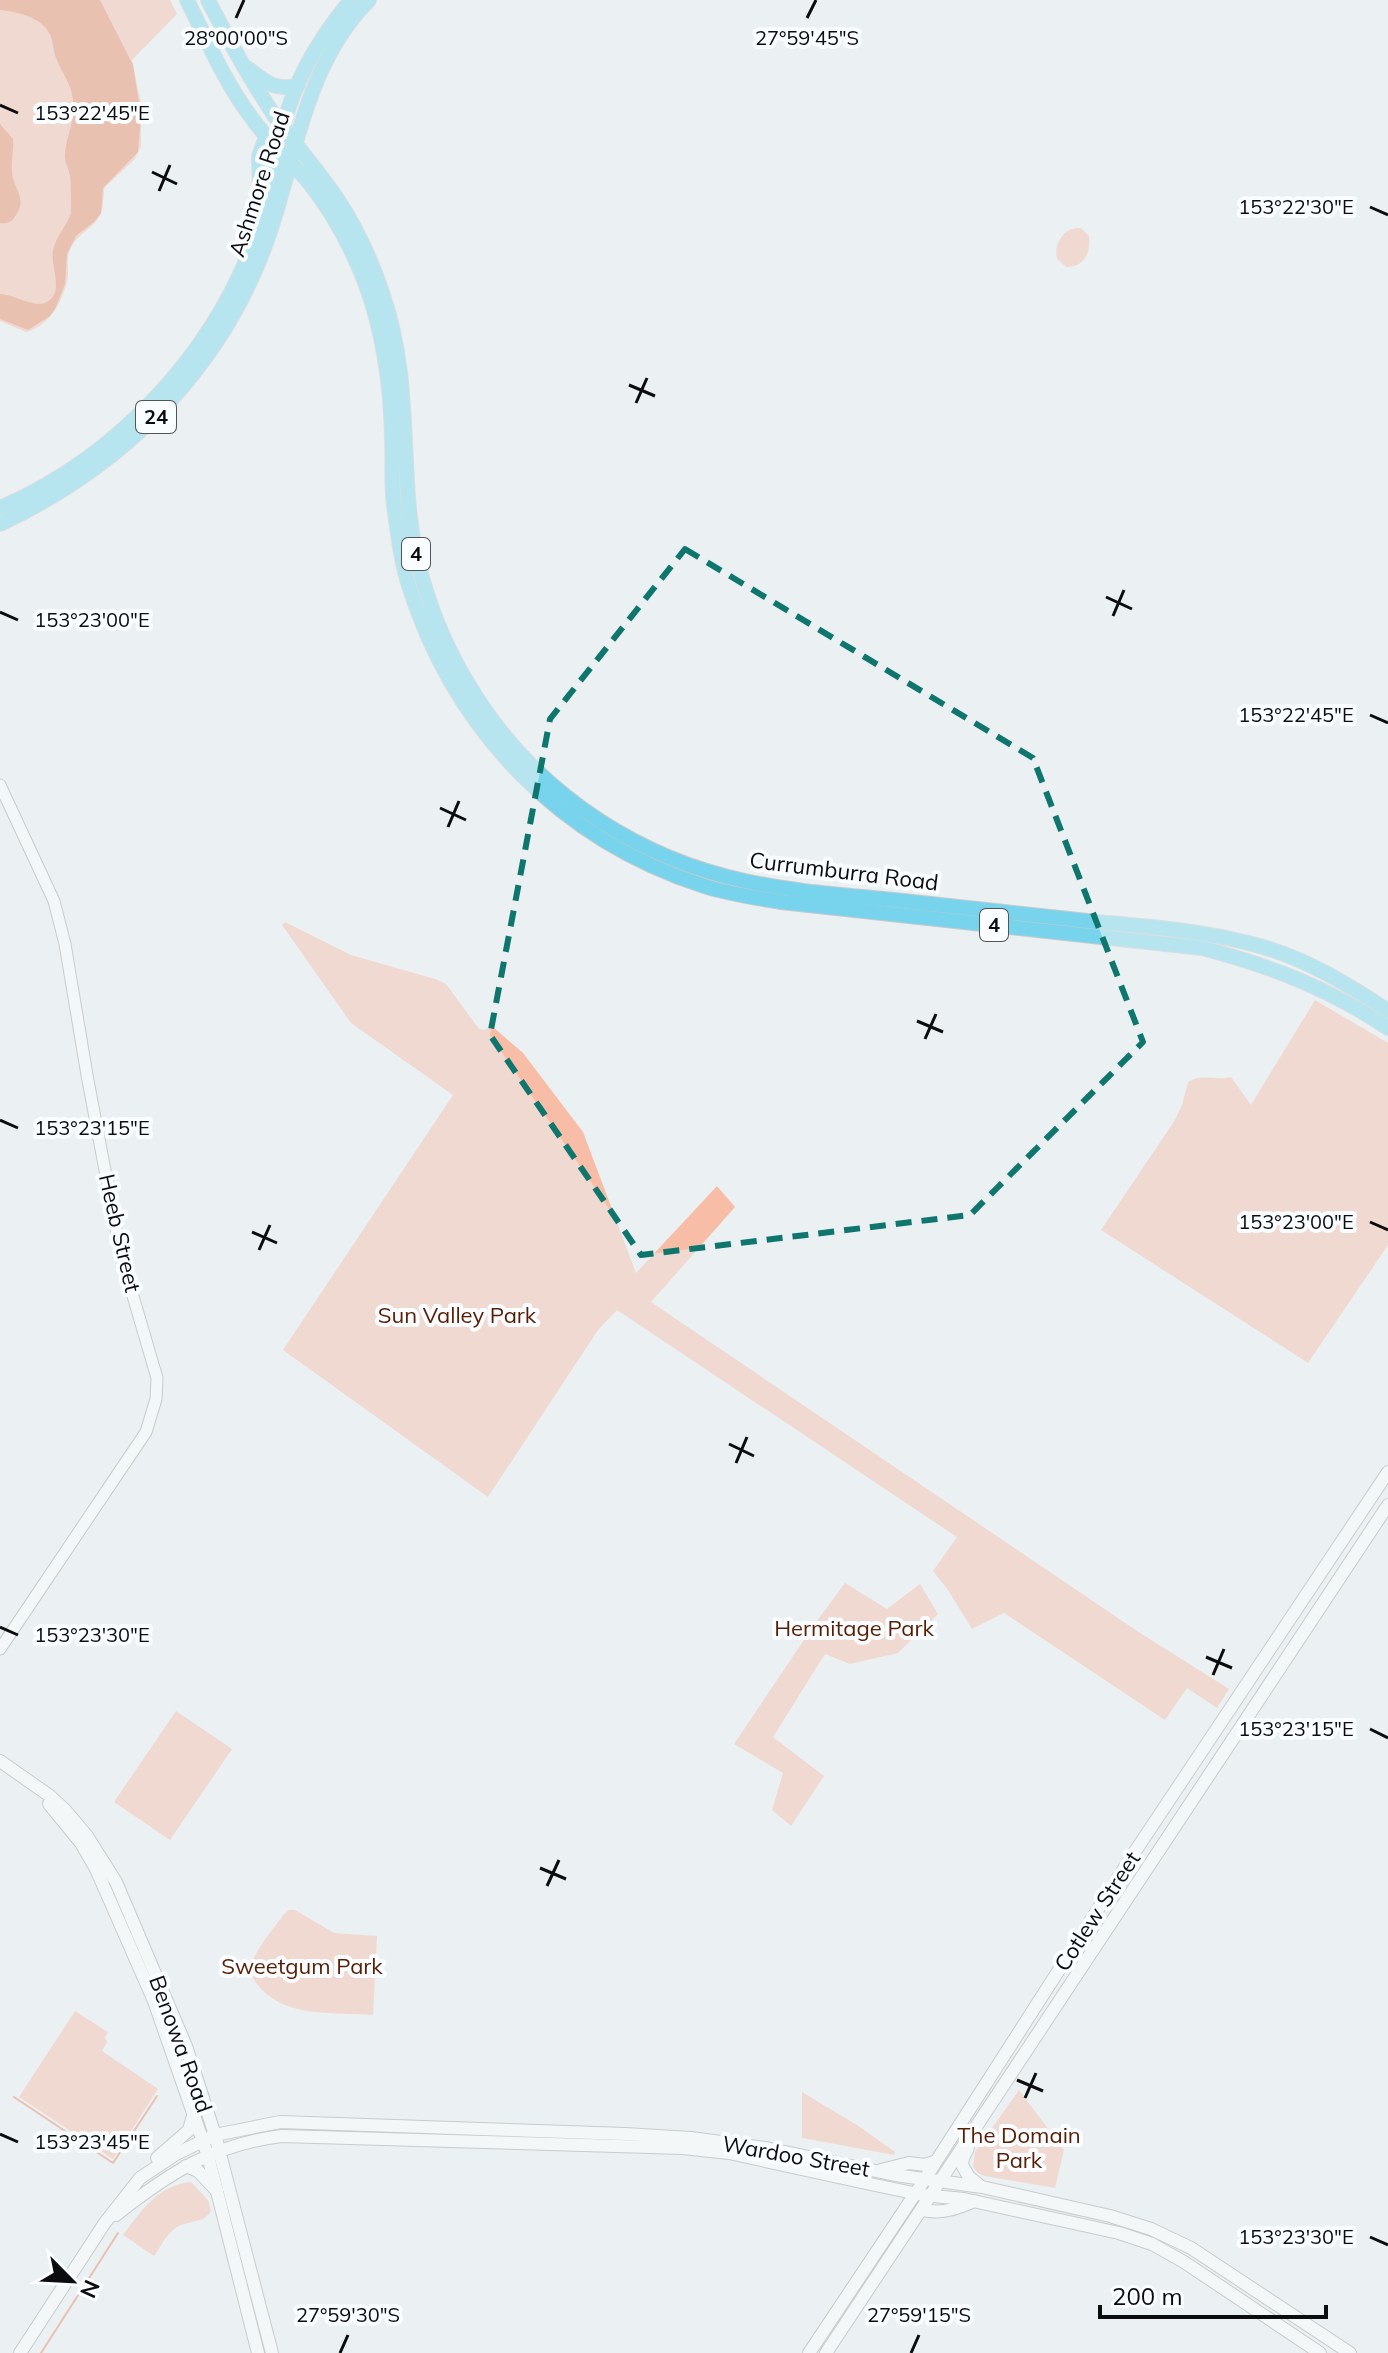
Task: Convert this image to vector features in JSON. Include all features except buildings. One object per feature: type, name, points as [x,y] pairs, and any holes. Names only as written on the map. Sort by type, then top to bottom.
[{"type":"main road","name":"4","points":[[187,0],[226,77],[250,115],[278,150]]},
{"type":"main road","name":"4","points":[[208,0],[242,64],[283,127]]},
{"type":"main road","name":"Ashmore Road","points":[[0,508],[55,479],[97,450],[161,391],[216,319],[240,275],[260,225],[283,127],[298,85],[318,46],[351,0]]},
{"type":"main road","name":"Ashmore Road","points":[[0,524],[63,491],[105,462],[151,421],[190,379],[215,346],[253,274],[272,227],[308,102],[330,54],[356,13],[369,0]]},
{"type":"main road","points":[[242,64],[274,86],[287,88],[298,85]]},
{"type":"main road","name":"Currumburra Road","points":[[283,127],[346,212],[371,262],[388,310],[404,390],[408,498],[413,537],[437,624],[460,670],[491,718],[516,750],[559,791],[603,823],[656,852],[740,880],[812,892],[1153,927],[1234,939],[1304,962],[1388,1011]]},
{"type":"main road","points":[[260,225],[259,156],[266,137]]},
{"type":"main road","name":"Currumburra Road","points":[[278,150],[317,194],[337,225],[360,271],[375,313],[389,382],[396,517],[409,586],[431,646],[480,729],[553,804],[621,850],[651,866],[706,887],[781,902],[1202,948],[1302,979],[1361,1009],[1388,1028]]},
{"type":"main road","name":"Cotlew Street","points":[[809,2353],[1134,1853],[1388,1472]]},
{"type":"main road","name":"Cotlew Street","points":[[826,2353],[1388,1505]]},
{"type":"main road","name":"Benowa Road","points":[[0,1761],[50,1796],[74,1820],[116,1882],[186,2046],[209,2138],[272,2353]]},
{"type":"main road","name":"Benowa Road","points":[[19,1773],[72,1832],[96,1869],[154,2001],[193,2110],[209,2138]]},
{"type":"main road","points":[[20,2353],[104,2224],[150,2164],[189,2130],[193,2110]]},
{"type":"main road","name":"Wardoo Street","points":[[140,2178],[161,2162],[209,2138],[280,2122],[625,2134],[728,2142],[982,2187],[1110,2216],[1151,2229],[1191,2248],[1350,2353]]},
{"type":"main road","points":[[976,2127],[962,2165],[969,2177],[982,2187]]},
{"type":"main road","name":"Wardoo Street","points":[[104,2224],[159,2181],[186,2166],[214,2153],[271,2138],[295,2136],[683,2148],[729,2153],[915,2193],[974,2201],[1095,2226],[1152,2244],[1320,2353]]},
{"type":"main road","name":"Benowa Road","points":[[214,2153],[219,2193],[258,2353]]},
{"type":"main road","points":[[878,2171],[909,2163],[925,2165],[934,2162]]},
{"type":"main road","points":[[186,2166],[198,2171],[219,2193]]},
{"type":"main road","points":[[922,2210],[950,2211],[974,2201]]},
{"type":"street","name":"Heeb Street","points":[[0,785],[54,901],[65,944],[121,1255],[157,1378],[156,1399],[146,1432],[0,1649]]},
{"type":"highlighted area","points":[[685,549],[1033,758],[1143,1042],[970,1215],[641,1255],[490,1035],[550,719]]},
{"type":"green space","points":[[0,0],[170,0],[177,14],[132,60],[141,103],[141,146],[135,159],[105,187],[99,217],[73,244],[68,258],[67,281],[58,305],[41,325],[26,332],[0,321]]},
{"type":"green space","points":[[1081,228],[1089,236],[1088,253],[1078,264],[1066,267],[1057,259],[1058,244],[1066,232]]},
{"type":"green space","name":"Sun Valley Park","points":[[285,922],[351,955],[446,984],[479,1029],[492,1026],[523,1053],[583,1132],[636,1273],[717,1186],[735,1207],[651,1302],[1137,1631],[1229,1689],[1217,1708],[1187,1688],[1165,1720],[1004,1613],[972,1629],[933,1571],[957,1537],[617,1310],[598,1330],[488,1497],[283,1350],[453,1095],[351,1023],[282,925]]},
{"type":"green space","points":[[1315,1000],[1388,1043],[1388,1245],[1308,1363],[1101,1230],[1175,1120],[1188,1082],[1199,1078],[1231,1077],[1251,1105]]},
{"type":"green space","name":"Hermitage Park","points":[[845,1583],[887,1609],[920,1584],[938,1614],[898,1653],[850,1664],[825,1654],[773,1737],[824,1776],[791,1826],[772,1810],[783,1773],[734,1744]]},
{"type":"green space","points":[[176,1711],[232,1749],[170,1840],[114,1802]]},
{"type":"green space","name":"Sweetgum Park","points":[[289,1910],[295,1910],[334,1933],[377,1936],[373,2015],[313,2012],[285,2005],[272,1998],[253,1979],[251,1967],[256,1954]]},
{"type":"green space","points":[[75,2011],[108,2032],[102,2051],[158,2089],[113,2159],[19,2097]]},
{"type":"green space","name":"The Domain Park","points":[[1019,2090],[1064,2150],[1055,2188],[985,2176],[973,2167],[975,2152]]},
{"type":"green space","name":"The Domain Park","points":[[802,2092],[860,2127],[895,2152],[894,2155],[802,2138]]},
{"type":"green space","points":[[191,2182],[208,2200],[211,2211],[205,2218],[176,2227],[154,2256],[123,2235],[151,2201],[169,2188]]},
{"type":"shaded area","points":[[0,0],[100,0],[133,65],[141,116],[138,152],[103,188],[101,213],[76,236],[67,254],[65,284],[56,307],[50,316],[28,330],[0,319],[0,294],[42,304],[55,292],[53,251],[71,213],[70,178],[65,153],[73,103],[71,90],[47,30],[29,17],[0,10]]},
{"type":"shaded area","points":[[0,124],[13,139],[12,172],[21,204],[10,222],[5,223],[0,223]]},
{"type":"waterway","points":[[14,2097],[113,2163],[157,2096]]},
{"type":"waterway","points":[[41,2353],[118,2233]]}]
